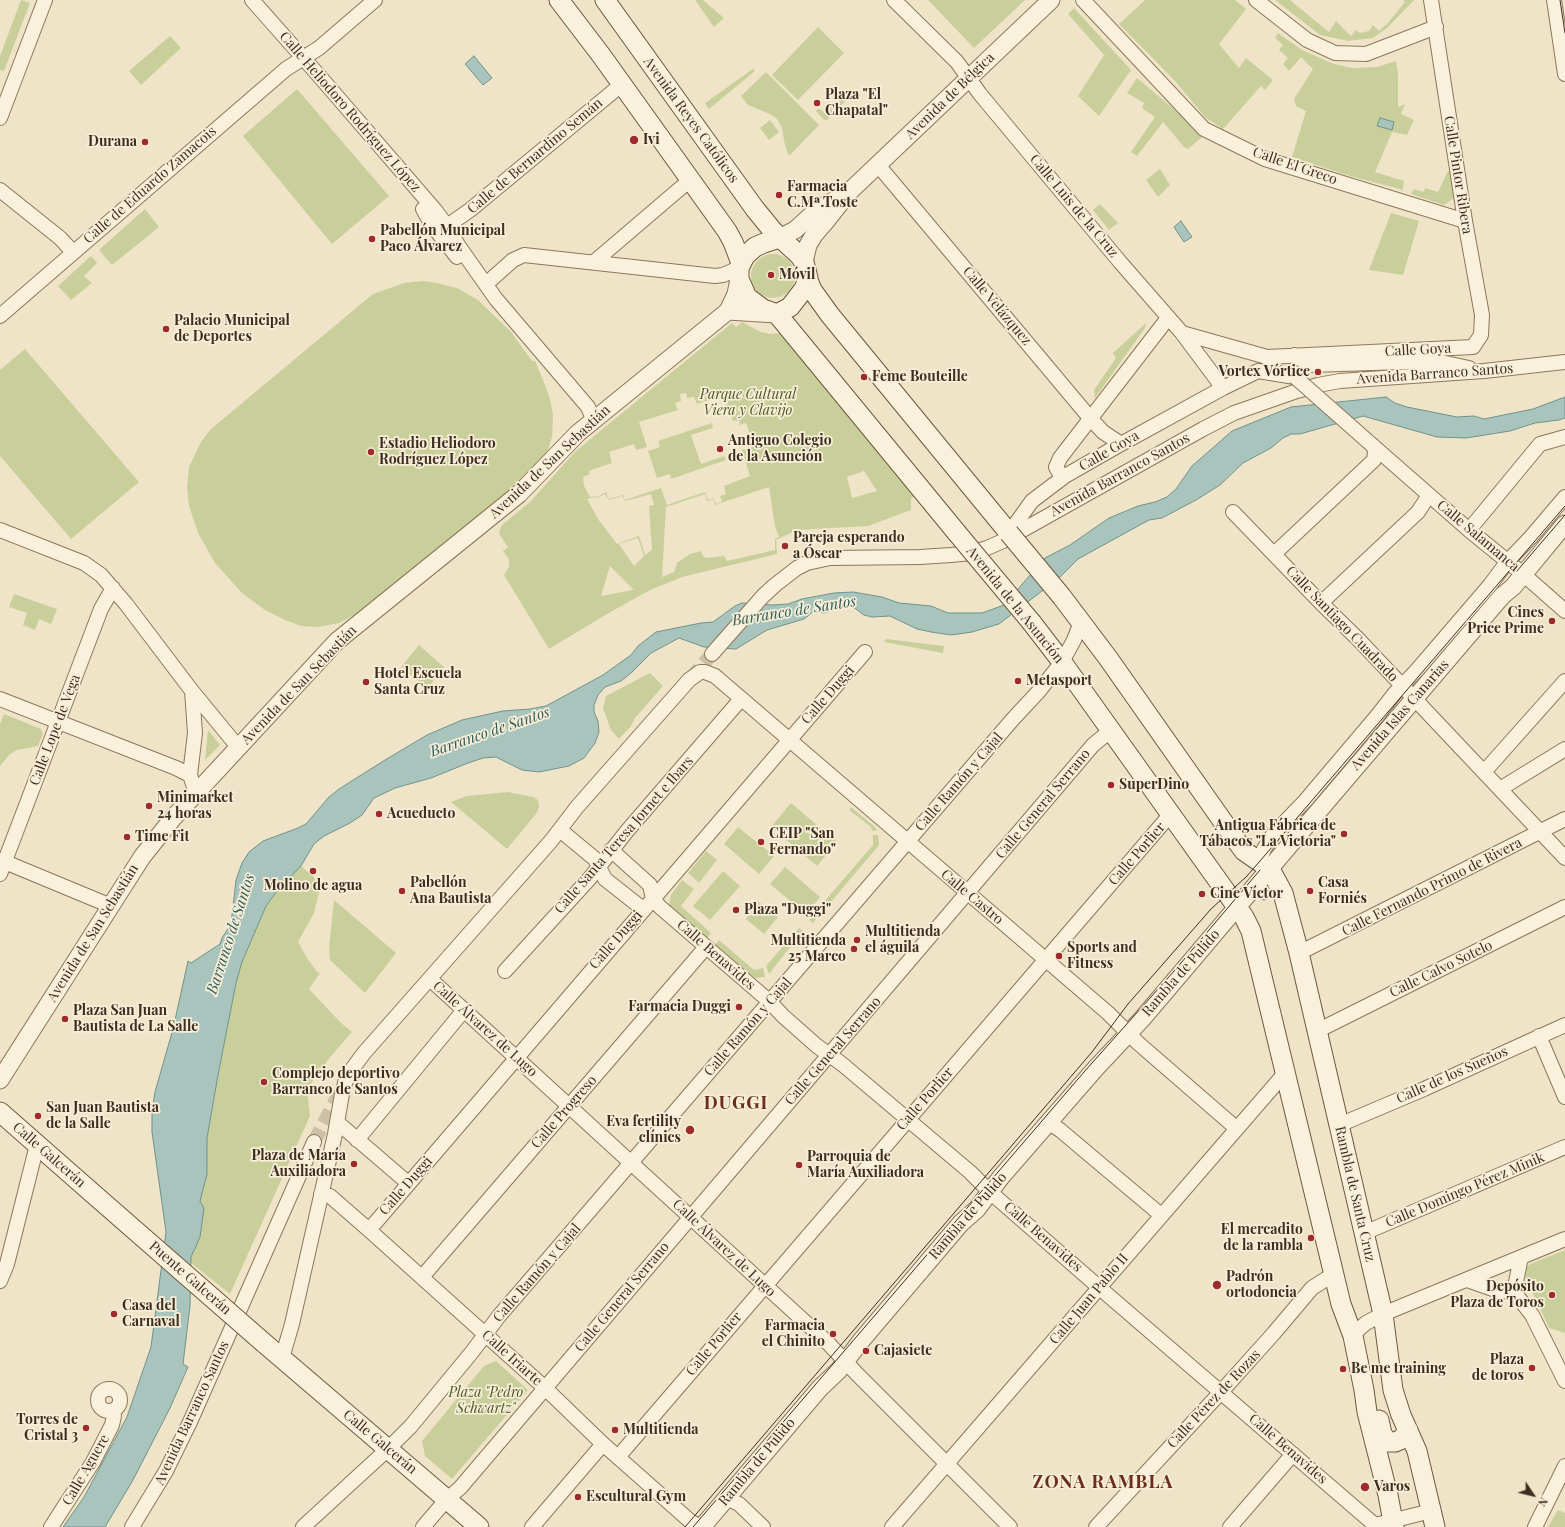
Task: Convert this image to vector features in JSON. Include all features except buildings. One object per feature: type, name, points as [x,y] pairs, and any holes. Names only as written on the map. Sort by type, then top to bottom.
[{"type":"main road","points":[[559,0],[726,231],[735,246],[744,292],[750,300],[763,309],[777,314],[786,311],[794,304],[808,280]]},
{"type":"main road","name":"Avenida Reyes Católicos","points":[[605,0],[755,209],[779,238]]},
{"type":"main road","points":[[740,270],[755,247],[779,238],[799,255],[804,262],[812,290],[827,311],[1062,597],[1238,844],[1244,851],[1265,865]]},
{"type":"main road","name":"Avenida de la Asunción","points":[[777,314],[1032,623],[1062,662],[1237,908]]},
{"type":"main road","name":"Rambla de Santa Cruz","points":[[1265,865],[1285,898],[1383,1314],[1393,1390],[1417,1451],[1433,1519]]},
{"type":"main road","points":[[1237,908],[1244,917],[1251,931],[1341,1304],[1353,1336],[1367,1412],[1388,1495],[1384,1525]]},
{"type":"main road","name":"Calle Galcerán","points":[[0,1112],[98,1198]]},
{"type":"main road","name":"Puente Galcerán","points":[[98,1198],[282,1358]]},
{"type":"main road","name":"Calle Galcerán","points":[[282,1358],[478,1527]]},
{"type":"main road","points":[[1364,1390],[1376,1408],[1384,1439],[1388,1442],[1395,1442],[1402,1439],[1408,1430]]},
{"type":"street","points":[[0,118],[44,0]]},
{"type":"street","name":"Calle Heliodoro Rodríguez López","points":[[240,0],[300,60],[448,226],[454,239],[496,299],[588,407],[593,419]]},
{"type":"street","name":"Calle Heliodoro Rodríguez López","points":[[252,0],[422,209],[454,254],[465,267],[486,284]]},
{"type":"street","name":"Calle de Eduardo Zamacois","points":[[0,316],[73,252],[300,60],[319,48],[375,0]]},
{"type":"street","name":"Calle Luis de la Cruz","points":[[894,0],[952,55],[968,78],[1084,219],[1182,333],[1223,388]]},
{"type":"street","name":"Avenida de Bélgica","points":[[804,262],[808,245],[814,235],[849,192],[1051,0]]},
{"type":"street","name":"Calle El Greco","points":[[1083,0],[1204,129],[1265,158],[1465,221]]},
{"type":"street","points":[[1256,0],[1307,40],[1335,53],[1366,54],[1436,27]]},
{"type":"street","name":"Calle Pintor Ribera","points":[[1431,0],[1465,221],[1482,315],[1481,335],[1473,347]]},
{"type":"street","points":[[1554,0],[1565,74]]},
{"type":"street","name":"Calle de Bernardino Semán","points":[[448,226],[621,85]]},
{"type":"street","name":"Calle Velázquez","points":[[878,165],[1090,418],[1104,432],[1121,444]]},
{"type":"street","points":[[594,262],[690,180]]},
{"type":"street","points":[[0,190],[60,238],[73,252]]},
{"type":"street","name":"Avenida de Bélgica","points":[[779,238],[795,230],[816,210],[849,192]]},
{"type":"street","name":"Calle Heliodoro Rodríguez López","points":[[422,209],[442,225],[448,226]]},
{"type":"street","points":[[486,284],[513,260],[524,255],[715,276],[740,270]]},
{"type":"street","name":"Avenida de San Sebastián","points":[[0,1080],[152,842],[196,792],[337,642],[519,494],[593,419],[728,312],[736,294],[740,270]]},
{"type":"street","points":[[728,312],[777,314]]},
{"type":"street","points":[[1065,476],[1057,471],[1057,463],[1168,318]]},
{"type":"street","points":[[1182,333],[1261,355],[1283,366],[1295,377]]},
{"type":"street","name":"Calle Goya","points":[[1261,355],[1294,355],[1473,347]]},
{"type":"street","points":[[1261,355],[1258,371],[1295,377]]},
{"type":"street","points":[[1294,355],[1310,365],[1436,361],[1484,371]]},
{"type":"street","name":"Avenida Barranco Santos","points":[[712,654],[763,596],[797,568],[807,563],[830,558],[920,557],[971,553],[987,548],[1003,541],[1203,429],[1234,413],[1262,403],[1318,385],[1340,381],[1484,371],[1565,362]]},
{"type":"street","name":"Calle Goya","points":[[1009,533],[1032,502],[1065,476],[1223,388],[1258,371]]},
{"type":"street","name":"Calle Salamanca","points":[[1295,377],[1373,451],[1391,461],[1469,530],[1508,561],[1565,611]]},
{"type":"street","points":[[1469,530],[1540,444],[1565,437]]},
{"type":"street","points":[[1274,554],[1373,451]]},
{"type":"street","points":[[1321,603],[1418,512],[1429,495]]},
{"type":"street","name":"Avenida Islas Canarias","points":[[1265,865],[1264,849],[1274,833],[1305,801],[1490,585],[1508,561],[1531,537],[1565,497]]},
{"type":"street","name":"Calle Santiago Cuadrado","points":[[1233,512],[1358,639],[1565,858]]},
{"type":"street","name":"Avenida Islas Canarias","points":[[1237,908],[1265,865],[1415,699],[1565,524]]},
{"type":"street","points":[[0,530],[84,563],[93,568],[144,626],[192,691],[238,747]]},
{"type":"street","name":"Calle Lope de Vega","points":[[2,865],[59,722],[101,609],[112,588]]},
{"type":"street","name":"Calle Ramón y Cajal","points":[[303,1527],[388,1449],[410,1426],[472,1352],[485,1333],[769,1001],[1038,691],[1062,662],[1074,640],[1081,622]]},
{"type":"street","name":"Calle Duggi","points":[[369,1230],[865,652]]},
{"type":"street","name":"Calle Castro","points":[[560,830],[577,807],[695,674],[705,672],[715,676],[1108,1013],[1138,1043],[1236,1128]]},
{"type":"street","points":[[1484,772],[1565,681]]},
{"type":"street","points":[[192,691],[195,733],[190,775],[196,792]]},
{"type":"street","points":[[0,699],[176,768],[190,775]]},
{"type":"street","name":"Calle Santa Teresa Jornet e Ibars","points":[[505,971],[590,878],[611,850],[741,699]]},
{"type":"street","name":"Calle General Serrano","points":[[422,1527],[447,1499],[460,1488],[690,1216],[1093,745],[1110,731]]},
{"type":"street","points":[[1500,789],[1565,749]]},
{"type":"street","name":"Calle Porlier","points":[[618,1457],[1170,815]]},
{"type":"street","name":"Calle Fernando Primo de Rivera","points":[[1299,953],[1565,819]]},
{"type":"street","points":[[282,1358],[292,1324],[345,1083],[356,1062],[560,830],[595,859],[605,879],[643,909]]},
{"type":"street","name":"Calle Benavides","points":[[611,850],[650,885],[653,899],[660,907],[769,1001],[783,1016],[817,1046],[830,1054],[970,1172],[990,1192],[1293,1454],[1384,1525]]},
{"type":"street","points":[[2,865],[110,906]]},
{"type":"street","name":"Rambla de Pulido","points":[[701,1527],[820,1388],[836,1373],[904,1290],[1048,1124],[1142,1019],[1237,908]]},
{"type":"street","name":"Calle Calvo Sotelo","points":[[1316,1031],[1565,908]]},
{"type":"street","name":"Calle Progreso","points":[[422,1277],[706,946]]},
{"type":"street","name":"Calle Álvarez de Lugo","points":[[430,979],[828,1343],[1010,1527]]},
{"type":"street","points":[[356,1140],[464,1010]]},
{"type":"street","name":"Calle de los Sueños","points":[[1339,1125],[1565,1025]]},
{"type":"street","points":[[1539,1036],[1565,1097]]},
{"type":"street","name":"Calle Juan Pablo II","points":[[892,1527],[1286,1072]]},
{"type":"street","points":[[337,1122],[356,1140],[408,1183]]},
{"type":"street","points":[[1048,1124],[1060,1130],[1161,1215]]},
{"type":"street","name":"Avenida Barranco Santos","points":[[132,1527],[166,1471],[190,1422],[314,1142]]},
{"type":"street","points":[[0,1281],[7,1264],[37,1145]]},
{"type":"street","name":"Calle Domingo Pérez Minik","points":[[1364,1233],[1565,1147]]},
{"type":"street","name":"Calle Iriarte","points":[[321,1194],[330,1196],[369,1230],[485,1333],[603,1444],[685,1516],[701,1527]]},
{"type":"street","points":[[1353,1336],[1359,1328],[1383,1314],[1565,1239]]},
{"type":"street","points":[[1514,1292],[1521,1257]]},
{"type":"street","name":"Calle Pérez de Rozas","points":[[1096,1527],[1221,1392],[1312,1288],[1319,1282],[1335,1277]]},
{"type":"street","points":[[1467,1280],[1498,1291],[1514,1292],[1532,1315],[1565,1381]]},
{"type":"street","name":"Calle Aguere","points":[[51,1527],[93,1462],[112,1425],[114,1416],[113,1410]]},
{"type":"street","points":[[532,1527],[603,1444]]},
{"type":"street","points":[[1230,1527],[1293,1454]]},
{"type":"street","points":[[1535,1527],[1565,1466]]},
{"type":"street","points":[[726,1498],[739,1504],[763,1527]]},
{"type":"street","points":[[1384,1525],[1433,1519]]},
{"type":"green space","points":[[21,0],[30,3],[4,71],[0,70],[0,56]]},
{"type":"green space","points":[[695,0],[703,0],[724,18],[714,27]]},
{"type":"green space","points":[[928,0],[1025,0],[974,48]]},
{"type":"green space","points":[[1145,0],[1235,0],[1246,9],[1219,44],[1239,68],[1246,58],[1273,80],[1265,90],[1261,86],[1223,129],[1205,117],[1176,82],[1119,24]]},
{"type":"green space","points":[[1275,0],[1290,0],[1329,32],[1336,21],[1351,36],[1356,30],[1360,33],[1369,31],[1373,25],[1379,31],[1387,24],[1405,2],[1403,0],[1414,0],[1387,28],[1373,38],[1348,41],[1320,35]]},
{"type":"green space","points":[[1074,8],[1131,70],[1099,116],[1078,96],[1104,55],[1068,14]]},
{"type":"green space","points":[[818,27],[844,53],[798,100],[772,75]]},
{"type":"green space","points":[[1278,33],[1302,50],[1334,64],[1352,68],[1377,67],[1396,61],[1398,74],[1398,107],[1405,104],[1401,114],[1414,120],[1407,135],[1392,132],[1375,172],[1404,181],[1403,190],[1350,176],[1292,157],[1306,111],[1296,106],[1294,99],[1313,69],[1301,57],[1289,71],[1283,64],[1288,58],[1279,50],[1283,45],[1275,38]]},
{"type":"green space","points":[[170,36],[181,48],[141,85],[129,71]]},
{"type":"green space","points":[[753,69],[755,71],[709,109],[705,103]]},
{"type":"green space","points":[[766,72],[819,125],[789,156],[785,146],[782,128],[777,119],[770,114],[748,105],[741,96]]},
{"type":"green space","points":[[1137,78],[1181,115],[1202,137],[1188,149],[1184,147],[1163,122],[1137,156],[1131,152],[1155,117],[1142,108],[1144,103],[1127,93]]},
{"type":"green space","points":[[297,89],[389,196],[332,244],[243,136]]},
{"type":"green space","points":[[845,95],[848,98],[827,120],[824,120],[816,111],[820,109],[826,114]]},
{"type":"green space","points":[[770,120],[779,132],[769,140],[760,128]]},
{"type":"green space","points":[[1160,169],[1170,185],[1158,197],[1146,180]]},
{"type":"green space","points":[[1448,171],[1452,172],[1454,198],[1444,205],[1411,194],[1414,189],[1424,192],[1425,188],[1438,192]]},
{"type":"green space","points":[[1100,204],[1118,223],[1109,230],[1093,210]]},
{"type":"green space","points":[[145,209],[159,227],[112,265],[99,250]]},
{"type":"green space","points":[[1391,213],[1419,221],[1403,275],[1369,270]]},
{"type":"green space","points":[[773,254],[785,258],[791,264],[795,276],[791,288],[785,294],[773,298],[761,294],[755,288],[751,276],[755,264],[761,258]]},
{"type":"green space","points":[[91,256],[97,263],[84,276],[92,283],[71,300],[58,286]]},
{"type":"green space","name":"Estadio Heliodoro Rodríguez López","points":[[423,281],[457,288],[478,300],[511,332],[532,361],[535,361],[547,390],[553,416],[552,437],[548,450],[540,464],[533,472],[356,614],[339,623],[318,627],[301,626],[285,620],[265,610],[242,593],[215,563],[198,533],[189,506],[187,488],[189,467],[201,442],[211,429],[373,294],[404,283]]},
{"type":"green space","points":[[742,322],[761,332],[770,334],[782,333],[915,495],[911,499],[911,510],[868,526],[797,530],[776,540],[777,554],[682,577],[650,590],[549,649],[504,575],[509,567],[509,559],[503,551],[508,547],[499,534],[502,525],[530,502],[574,453],[588,441],[732,323],[736,327]],"holes":[[[686,393],[687,398],[694,397],[697,404],[723,395],[733,421],[739,420],[740,425],[746,423],[752,440],[747,443],[748,448],[742,450],[750,476],[724,486],[726,494],[720,496],[722,502],[716,504],[713,498],[708,500],[705,492],[667,505],[661,488],[625,500],[623,495],[609,499],[606,492],[597,497],[590,497],[584,486],[583,477],[590,474],[589,472],[591,470],[612,463],[609,452],[634,444],[636,450],[647,447],[639,422],[678,410],[675,403],[681,401],[680,394]],[[864,471],[877,491],[852,498],[847,477]],[[769,487],[775,526],[779,537],[775,539],[775,550],[727,561],[724,556],[706,558],[703,556],[701,551],[690,554],[677,563],[674,572],[662,577],[666,507],[705,494],[707,501],[713,499],[715,505]],[[605,494],[609,500],[622,496],[625,501],[651,494],[654,505],[649,506],[652,550],[645,555],[639,536],[617,544],[598,519],[587,499],[594,497],[597,498]],[[638,538],[644,556],[634,566],[619,544]],[[610,566],[633,589],[601,596]]]},
{"type":"green space","points":[[1146,323],[1145,328],[1095,398],[1094,390],[1116,358],[1113,353]]},
{"type":"green space","points":[[25,349],[139,482],[71,539],[0,456],[0,370]]},
{"type":"green space","name":"Parque Cultural Viera y Clavijo","points":[[712,423],[713,428],[691,435],[701,464],[724,456],[726,460],[671,479],[670,474],[657,478],[648,451],[660,447],[658,441]]},
{"type":"green space","points":[[14,594],[57,609],[51,624],[39,619],[35,630],[23,625],[27,613],[9,607]]},
{"type":"green space","points":[[886,639],[944,646],[943,653],[884,642]]},
{"type":"green space","points":[[419,645],[444,667],[428,688],[401,667]]},
{"type":"green space","points":[[650,673],[663,686],[619,739],[611,730],[603,708],[606,696]]},
{"type":"green space","points":[[4,714],[41,729],[43,733],[38,746],[17,750],[10,754],[0,766],[0,724]]},
{"type":"green space","points":[[208,730],[220,745],[205,760]]},
{"type":"green space","points":[[508,792],[533,797],[538,800],[539,807],[536,814],[507,849],[451,802],[467,796]]},
{"type":"green space","points":[[791,803],[837,842],[817,866],[771,827]]},
{"type":"green space","points":[[851,807],[877,830],[872,831],[871,827],[849,810]]},
{"type":"green space","points":[[738,827],[774,856],[759,874],[724,844]]},
{"type":"green space","points":[[873,835],[878,835],[879,845],[813,923],[809,920],[810,918],[873,845]]},
{"type":"green space","points":[[706,851],[717,860],[699,883],[688,873]]},
{"type":"green space","name":"Complejo deportivo Barranco de Santos","points":[[301,866],[313,876],[320,888],[314,913],[298,942],[307,958],[317,972],[320,973],[309,989],[341,1023],[352,1032],[331,1056],[307,1089],[310,1116],[230,1294],[191,1263],[191,1257],[200,1237],[200,1201],[207,1174],[207,1138],[236,983],[242,962],[266,906],[277,891]]},
{"type":"green space","points":[[785,867],[820,897],[806,914],[770,884]]},
{"type":"green space","points":[[723,871],[740,886],[710,920],[693,906]]},
{"type":"green space","points":[[682,880],[694,889],[681,906],[711,933],[707,939],[669,907],[671,895]]},
{"type":"green space","points":[[334,900],[396,953],[365,993],[330,960],[329,948]]},
{"type":"green space","points":[[759,902],[778,917],[764,934],[746,919]]},
{"type":"green space","points":[[799,928],[803,931],[769,974],[766,966]]},
{"type":"green space","points":[[719,940],[754,970],[763,968],[765,977],[755,978],[715,945]]},
{"type":"green space","name":"Depósito Plaza de Toros","points":[[1565,1250],[1565,1333],[1549,1328],[1524,1274],[1525,1269],[1530,1264]]},
{"type":"green space","name":"Plaza \"Pedro Schwartz\"","points":[[496,1361],[528,1390],[452,1479],[425,1456],[422,1441],[484,1366]]},
{"type":"green space","points":[[1558,1510],[1565,1513],[1565,1527],[1548,1527]]},
{"type":"water","points":[[474,56],[492,78],[483,85],[465,64]]},
{"type":"water","points":[[1380,118],[1394,122],[1392,130],[1377,126]]},
{"type":"water","points":[[1181,221],[1192,237],[1184,242],[1174,227]]},
{"type":"water","name":"Barranco de Santos","points":[[1386,397],[1395,403],[1407,407],[1457,417],[1474,416],[1484,419],[1533,409],[1565,397],[1565,418],[1535,423],[1510,431],[1466,438],[1437,437],[1363,416],[1300,434],[1291,434],[1283,438],[1271,448],[1243,463],[1220,485],[1196,500],[1162,518],[1149,520],[1078,559],[1059,578],[999,624],[972,632],[951,635],[931,632],[917,629],[890,616],[872,617],[864,615],[852,606],[845,606],[824,613],[814,611],[804,619],[767,630],[736,649],[704,647],[679,638],[651,653],[621,681],[605,687],[598,695],[594,705],[594,712],[598,721],[599,732],[595,743],[584,758],[569,766],[539,772],[522,770],[496,757],[483,758],[431,778],[395,788],[374,798],[362,815],[324,836],[314,844],[301,866],[277,891],[266,906],[242,962],[236,983],[207,1138],[207,1174],[200,1201],[204,1208],[200,1237],[191,1257],[190,1306],[183,1364],[188,1367],[170,1408],[133,1480],[105,1527],[63,1527],[84,1497],[127,1417],[151,1347],[166,1232],[152,1132],[152,1111],[155,1092],[173,1029],[188,961],[191,963],[220,944],[231,924],[236,880],[242,863],[249,852],[263,841],[306,824],[329,797],[339,789],[427,735],[462,720],[503,711],[546,706],[603,675],[631,655],[638,646],[656,632],[713,622],[735,606],[742,603],[773,605],[788,604],[802,599],[834,593],[853,592],[882,597],[899,603],[931,606],[948,613],[982,613],[1004,605],[1045,558],[1070,545],[1109,518],[1138,506],[1155,502],[1167,497],[1176,489],[1192,466],[1232,431],[1291,407]]},
{"type":"water","points":[[1266,888],[1269,889],[1269,899],[1262,900],[1259,899],[1258,892],[1259,889]]},
{"type":"tunnel","points":[[690,679],[712,654]]},
{"type":"tunnel","points":[[314,1142],[342,1088]]},
{"type":"tram line","points":[[1560,0],[1565,33]]},
{"type":"tram line","points":[[685,1527],[1092,1052],[1128,1004],[1211,909],[1247,876],[1565,506]]},
{"type":"tram line","points":[[1517,571],[1565,515]]},
{"type":"tram line","points":[[693,1527],[1084,1072],[1175,970],[1260,870]]},
{"type":"place","name":"Plaza \"El Chapatal\"","points":[[817,103]]},
{"type":"place","name":"Ivi","points":[[634,140]]},
{"type":"place","name":"Durana","points":[[145,142]]},
{"type":"place","name":"Farmacia C.Mª.Toste","points":[[779,195]]},
{"type":"place","name":"Pabellón Municipal Paco Álvarez","points":[[372,239]]},
{"type":"place","name":"Móvil","points":[[771,275]]},
{"type":"place","name":"Palacio Municipal de Deportes","points":[[166,329]]},
{"type":"place","name":"Vortex Vórtice","points":[[1318,372]]},
{"type":"place","name":"Feme Bouteille","points":[[864,377]]},
{"type":"place","name":"Antiguo Colegio de la Asunción","points":[[720,449]]},
{"type":"place","name":"Estadio Heliodoro Rodríguez López","points":[[371,452]]},
{"type":"place","name":"Pareja esperando a Óscar","points":[[785,546]]},
{"type":"place","name":"Cines Price Prime","points":[[1552,621]]},
{"type":"place","name":"Metasport","points":[[1018,681]]},
{"type":"place","name":"Hotel Escuela Santa Cruz","points":[[366,682]]},
{"type":"place","name":"SuperDino","points":[[1111,785]]},
{"type":"place","name":"Minimarket 24 horas","points":[[149,806]]},
{"type":"place","name":"Acueducto","points":[[379,814]]},
{"type":"place","name":"Antigua Fábrica de Tábacos \"La Victoria\"","points":[[1344,834]]},
{"type":"place","name":"Time Fit","points":[[127,837]]},
{"type":"place","name":"CEIP \"San Fernando\"","points":[[761,842]]},
{"type":"place","name":"Molino de agua","points":[[313,871]]},
{"type":"place","name":"Pabellón Ana Bautista","points":[[402,891]]},
{"type":"place","name":"Casa Forniés","points":[[1310,891]]},
{"type":"place","name":"Cine Víctor","points":[[1202,894]]},
{"type":"place","name":"Plaza \"Duggi\"","points":[[736,910]]},
{"type":"place","name":"Multitienda el águila","points":[[857,940]]},
{"type":"place","name":"Multitienda 25 Marco","points":[[854,949]]},
{"type":"place","name":"Sports and Fitness","points":[[1059,956]]},
{"type":"place","name":"Farmacia Duggi","points":[[739,1007]]},
{"type":"place","name":"Plaza San Juan Bautista de La Salle","points":[[65,1019]]},
{"type":"place","name":"Complejo deportivo Barranco de Santos","points":[[264,1082]]},
{"type":"place","name":"San Juan Bautista de la Salle","points":[[38,1116]]},
{"type":"place","name":"Eva fertility clínics","points":[[690,1130]]},
{"type":"place","name":"Plaza de María Auxiliadora","points":[[354,1164]]},
{"type":"place","name":"Parroquia de María Auxiliadora","points":[[799,1165]]},
{"type":"place","name":"El mercadito de la rambla","points":[[1311,1238]]},
{"type":"place","name":"Padrón ortodoncia","points":[[1217,1285]]},
{"type":"place","name":"Depósito Plaza de Toros","points":[[1552,1295]]},
{"type":"place","name":"Casa del Carnaval","points":[[114,1314]]},
{"type":"place","name":"Farmacia el Chinito","points":[[833,1334]]},
{"type":"place","name":"Cajasiete","points":[[866,1351]]},
{"type":"place","name":"Plaza de toros","points":[[1532,1368]]},
{"type":"place","name":"Be me training","points":[[1343,1369]]},
{"type":"place","name":"Torres de Cristal 3","points":[[86,1428]]},
{"type":"place","name":"Multitienda","points":[[615,1430]]},
{"type":"place","name":"Varos","points":[[1365,1487]]},
{"type":"place","name":"Escultural Gym","points":[[578,1497]]},
{"type":"district","name":"DUGGI","points":[[736,1103]]},
{"type":"district","name":"ZONA RAMBLA","points":[[1103,1482]]}]
